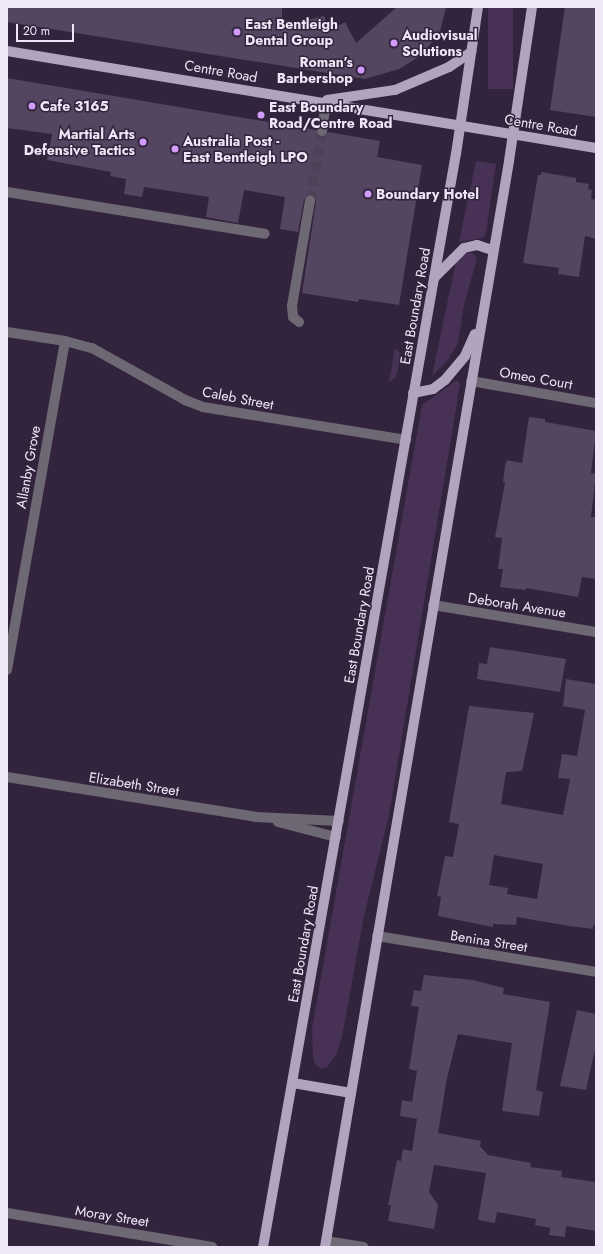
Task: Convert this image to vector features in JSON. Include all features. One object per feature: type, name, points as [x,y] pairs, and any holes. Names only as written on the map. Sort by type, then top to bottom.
[{"type":"main road","name":"East Boundary Road","points":[[263,1247],[406,440],[460,126],[478,7]]},
{"type":"main road","points":[[326,1244],[482,309],[513,134],[532,7]]},
{"type":"main road","name":"Centre Road","points":[[7,51],[596,148]]},
{"type":"main road","points":[[321,102],[395,90],[449,67],[471,52]]},
{"type":"main road","points":[[434,278],[464,248],[477,245],[492,250]]},
{"type":"main road","points":[[413,393],[433,389],[455,369],[465,356],[482,309]]},
{"type":"main road","points":[[293,1083],[351,1093]]},
{"type":"street","points":[[321,102],[322,131]]},
{"type":"street","points":[[7,192],[265,234]]},
{"type":"street","points":[[299,322],[294,317],[292,306],[310,201]]},
{"type":"street","name":"Caleb Street","points":[[7,332],[65,341],[92,348],[184,400],[203,407],[406,440]]},
{"type":"street","name":"Allanby Grove","points":[[7,670],[65,341]]},
{"type":"street","name":"Omeo Court","points":[[471,381],[596,403]]},
{"type":"street","name":"Deborah Avenue","points":[[433,605],[596,632]]},
{"type":"street","name":"Elizabeth Street","points":[[8,780],[256,816],[339,821]]},
{"type":"street","name":"Elizabeth Street","points":[[256,816],[336,837]]},
{"type":"street","name":"Benina Street","points":[[377,936],[596,972]]},
{"type":"street","name":"Moray Street","points":[[7,1213],[212,1247]]},
{"type":"street","points":[[326,1244],[364,1247]]},
{"type":"shaded area","points":[[488,7],[513,7],[513,89],[488,89]]},
{"type":"shaded area","points":[[476,161],[496,164],[486,233],[483,238],[459,242]]},
{"type":"shaded area","points":[[467,253],[473,253],[477,258],[464,305],[458,343],[448,360],[432,376],[455,266],[458,257]]},
{"type":"shaded area","points":[[395,348],[401,355],[396,377],[389,382]]},
{"type":"shaded area","points":[[457,380],[460,384],[389,815],[364,916],[342,1037],[336,1055],[328,1066],[321,1069],[315,1064],[313,1056],[312,1028],[422,405]]},
{"type":"building","points":[[7,7],[282,7],[282,20],[299,22],[324,16],[330,31],[345,22],[356,43],[397,7],[446,7],[438,40],[435,38],[422,55],[399,69],[365,79],[7,22]]},
{"type":"building","points":[[565,7],[596,7],[596,117],[550,110]]},
{"type":"building","points":[[7,78],[316,130],[321,137],[328,132],[380,141],[377,157],[422,165],[399,305],[359,299],[358,302],[302,293],[316,202],[314,196],[307,195],[304,200],[298,232],[280,229],[285,197],[244,190],[238,223],[206,217],[209,197],[144,187],[142,197],[124,194],[126,179],[110,176],[111,172],[47,160],[52,134],[7,128]]},
{"type":"building","points":[[541,172],[576,178],[576,182],[589,184],[588,189],[592,190],[591,199],[596,200],[596,239],[585,236],[579,277],[558,274],[559,268],[523,263],[538,175],[541,175]]},
{"type":"building","points":[[529,417],[545,419],[545,422],[596,431],[591,473],[596,474],[591,517],[596,517],[596,579],[582,577],[578,597],[526,588],[526,590],[500,587],[503,569],[498,569],[502,538],[495,537],[505,483],[503,482],[505,466],[507,460],[522,463]]},
{"type":"building","points":[[490,647],[566,659],[560,692],[477,679],[479,663],[487,664]]},
{"type":"building","points":[[566,679],[596,684],[596,925],[593,925],[593,929],[517,917],[516,925],[493,924],[493,927],[438,916],[441,897],[437,896],[445,856],[453,857],[459,824],[449,822],[469,706],[534,713],[522,771],[506,772],[501,804],[563,815],[570,779],[558,778],[562,754],[577,756],[585,710],[563,706]],"holes":[[[494,855],[543,864],[537,899],[507,894],[508,888],[489,885]]]},
{"type":"building","points":[[424,975],[473,980],[504,988],[503,994],[550,1002],[536,1090],[543,1092],[539,1116],[502,1111],[512,1043],[458,1034],[447,1078],[438,1133],[481,1141],[480,1146],[488,1155],[531,1163],[530,1167],[562,1171],[561,1177],[596,1182],[596,1231],[566,1226],[565,1237],[549,1235],[550,1228],[535,1225],[536,1219],[497,1212],[495,1223],[478,1220],[486,1173],[434,1165],[429,1192],[438,1205],[434,1229],[388,1221],[391,1205],[388,1205],[397,1160],[401,1161],[403,1149],[412,1151],[417,1119],[400,1116],[402,1100],[412,1102],[417,1071],[409,1069],[419,1007],[411,1006],[414,990],[421,991]]},
{"type":"building","points":[[577,1010],[596,1014],[596,1045],[586,1090],[560,1086]]},
{"type":"tunnel","points":[[310,201],[322,131]]},
{"type":"place","name":"East Bentleigh Dental Group","points":[[237,32]]},
{"type":"place","name":"Audiovisual Solutions","points":[[394,43]]},
{"type":"place","name":"Roman’s Barbershop","points":[[361,70]]},
{"type":"place","name":"Cafe 3165","points":[[32,106]]},
{"type":"place","name":"East Boundary Road/Centre Road","points":[[261,115]]},
{"type":"place","name":"Martial Arts Defensive Tactics","points":[[143,142]]},
{"type":"place","name":"Australia Post - East Bentleigh LPO","points":[[175,149]]},
{"type":"place","name":"Boundary Hotel","points":[[368,194]]}]
